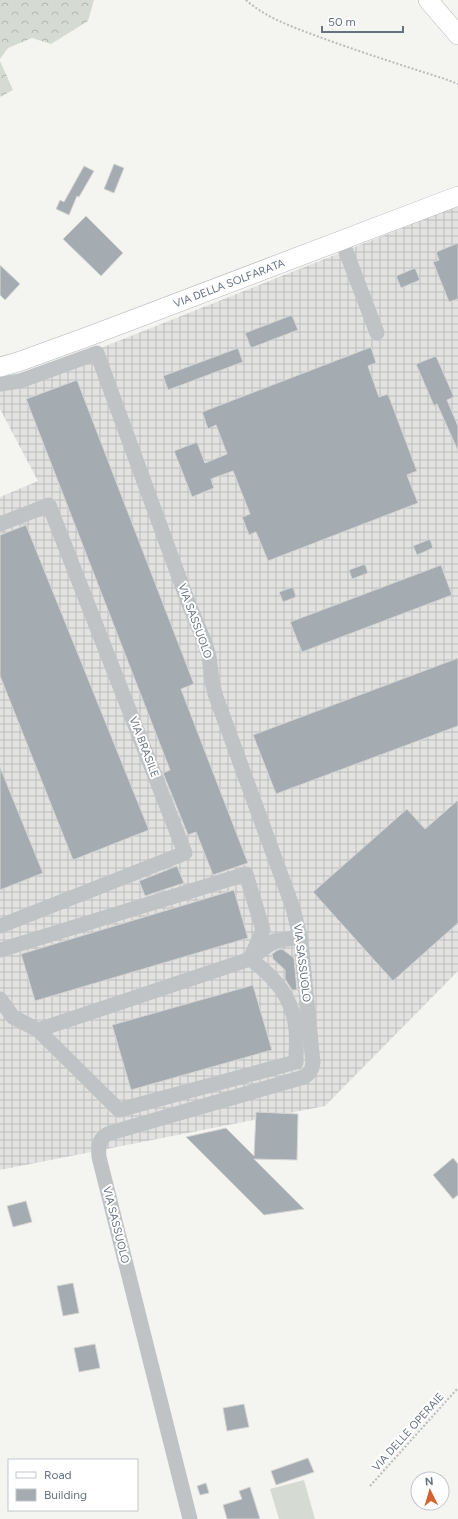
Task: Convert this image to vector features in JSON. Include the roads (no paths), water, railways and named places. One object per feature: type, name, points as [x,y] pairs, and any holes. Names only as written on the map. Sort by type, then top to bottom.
[{"type":"main road","points":[[428,0],[458,35]]},
{"type":"main road","name":"VIA DELLA SOLFARATA","points":[[0,367],[95,334],[458,196]]},
{"type":"street","points":[[342,241],[377,334]]},
{"type":"street","name":"VIA SASSUOLO","points":[[0,384],[20,381],[97,353],[188,602],[205,643],[209,656],[215,694],[293,908],[300,936],[313,1063],[309,1074],[304,1077],[110,1133],[104,1136],[99,1145],[99,1157],[190,1519]]},
{"type":"street","name":"VIA BRASILE","points":[[0,524],[49,505],[186,853],[0,926]]},
{"type":"street","points":[[0,950],[246,874],[264,930],[250,959]]},
{"type":"street","points":[[38,1030],[250,959],[274,941],[300,936]]},
{"type":"street","points":[[0,999],[13,1017],[38,1030],[119,1110],[296,1062],[296,1030],[290,1002],[266,971],[250,959]]}]
